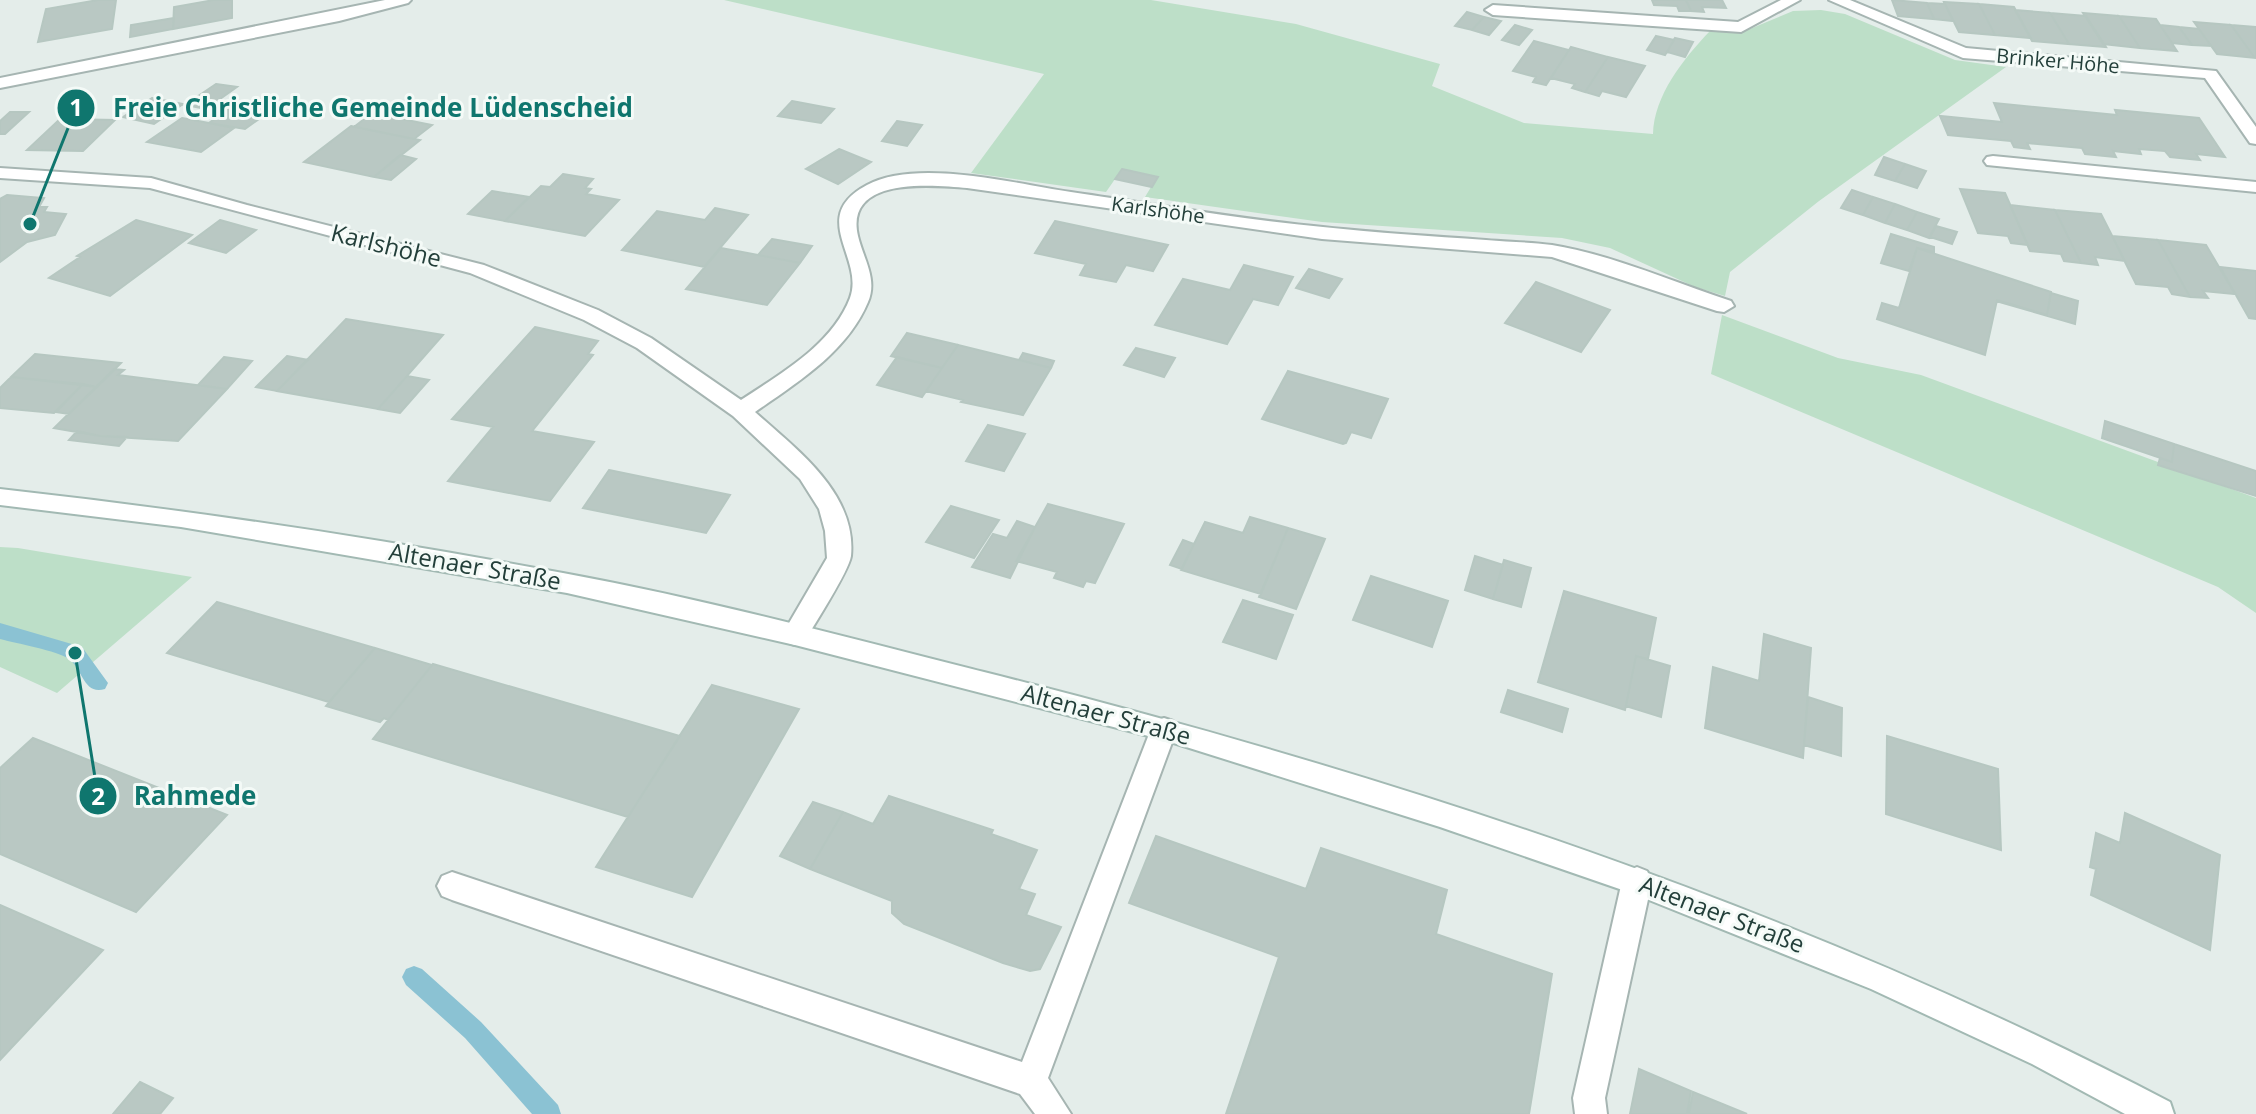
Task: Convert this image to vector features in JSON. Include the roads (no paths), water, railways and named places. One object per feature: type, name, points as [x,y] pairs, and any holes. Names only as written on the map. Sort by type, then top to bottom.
[{"type":"street","points":[[0,83],[339,16],[403,0]]},
{"type":"street","points":[[1493,10],[1741,27],[1792,0]]},
{"type":"street","name":"Brinker Höhe","points":[[1837,0],[1963,53],[2210,74],[2256,139]]},
{"type":"street","points":[[1993,161],[2256,187]]},
{"type":"street","name":"Karlshöhe","points":[[0,173],[151,183],[240,209],[477,269],[591,315],[644,343],[741,411],[808,473],[830,508],[837,531],[839,558],[795,635]]},
{"type":"street","name":"Karlshöhe","points":[[741,411],[816,358],[846,324],[861,295],[862,281],[846,225],[860,196],[892,182],[932,180],[967,183],[1322,233],[1552,251],[1598,263],[1724,306]]},
{"type":"street","name":"Altenaer Straße","points":[[0,497],[181,518],[567,583],[795,635],[1164,729],[1440,814],[1637,881],[1881,978],[2043,1053],[2158,1114]]},
{"type":"street","points":[[1031,1081],[1164,729]]},
{"type":"street","points":[[1591,1114],[1589,1098],[1637,881]]},
{"type":"street","points":[[452,886],[1031,1081],[1055,1114]]},
{"type":"waterway","points":[[0,631],[75,653],[98,683]]},
{"type":"waterway","points":[[414,977],[473,1030],[549,1114]]},
{"type":"place","name":"Freie Christliche Gemeinde Lüdenscheid","points":[[30,224]]},
{"type":"place","name":"Rahmede","points":[[75,653]]}]
